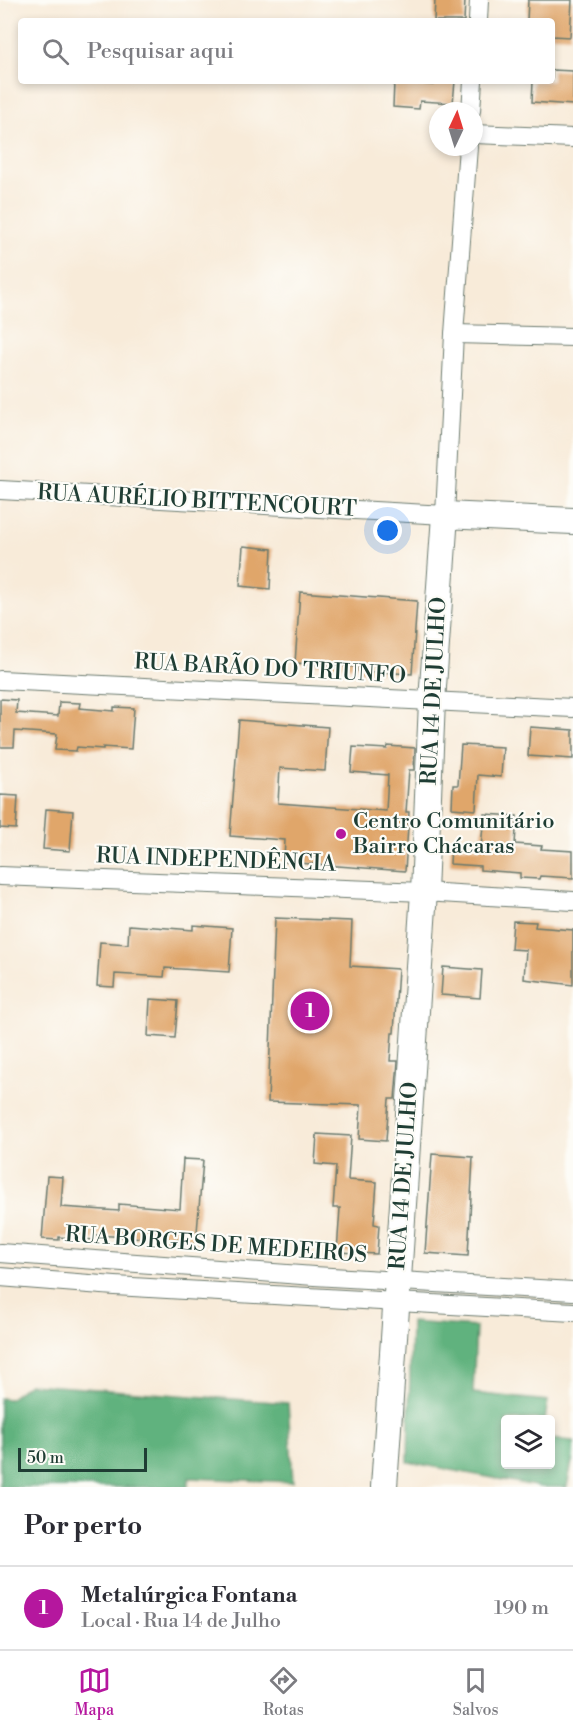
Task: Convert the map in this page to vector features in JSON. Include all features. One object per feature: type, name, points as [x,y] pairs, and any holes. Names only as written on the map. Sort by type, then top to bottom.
[{"type":"street","points":[[478,18],[479,0]]},
{"type":"street","points":[[472,102],[473,84]]},
{"type":"street","points":[[483,134],[573,138]]},
{"type":"street","name":"RUA 14 DE JULHO","points":[[384,1487],[424,892],[432,701],[467,156]]},
{"type":"street","points":[[454,334],[573,337]]},
{"type":"street","name":"RUA AURÉLIO BITTENCOURT","points":[[0,490],[573,521]]},
{"type":"street","name":"RUA BARÃO DO TRIUNFO","points":[[0,680],[573,708]]},
{"type":"street","name":"RUA INDEPENDÊNCIA","points":[[0,876],[424,892],[573,901]]},
{"type":"street","name":"RUA BORGES DE MEDEIROS","points":[[0,1253],[117,1262],[573,1312]]},
{"type":"street","points":[[115,1286],[117,1262]]},
{"type":"street","name":"RUA BORGES DE MEDEIROS","points":[[0,1277],[115,1286],[397,1292],[573,1292]]},
{"type":"green space","points":[[411,1322],[476,1327],[473,1393],[548,1401],[546,1415],[501,1415],[501,1469],[555,1469],[555,1439],[573,1441],[573,1456],[567,1487],[541,1487],[408,1462]]},
{"type":"green space","points":[[29,1384],[288,1403],[293,1482],[189,1478],[188,1487],[0,1487],[0,1398],[9,1399]]},
{"type":"building","points":[[435,0],[465,0],[464,18],[434,18]]},
{"type":"building","points":[[528,0],[572,0],[570,37],[555,36],[555,18],[527,18]]},
{"type":"building","points":[[555,70],[573,71],[573,105],[532,102],[533,84],[555,84]]},
{"type":"building","points":[[394,84],[455,84],[453,102],[420,101],[419,109],[393,107]]},
{"type":"building","points":[[243,546],[272,549],[270,589],[240,586]]},
{"type":"building","points":[[300,592],[417,601],[412,674],[358,671],[358,667],[295,663]]},
{"type":"building","points":[[0,699],[17,700],[16,713],[58,716],[59,702],[80,703],[79,708],[114,711],[114,707],[134,708],[131,749],[77,747],[76,751],[55,750],[57,734],[15,731],[14,747],[0,747]]},
{"type":"building","points":[[239,720],[328,727],[325,771],[280,768],[278,803],[386,811],[388,775],[351,772],[353,747],[415,748],[414,770],[409,770],[405,871],[284,862],[285,840],[230,836]]},
{"type":"building","points":[[530,727],[573,730],[573,759],[528,756]]},
{"type":"building","points":[[461,745],[503,747],[501,777],[478,775],[476,810],[452,808],[453,785],[458,785]]},
{"type":"building","points":[[0,795],[18,796],[16,829],[0,828]]},
{"type":"building","points":[[46,809],[73,811],[70,851],[43,849]]},
{"type":"building","points":[[484,814],[517,816],[515,844],[542,846],[541,849],[573,851],[573,878],[540,876],[539,879],[520,878],[520,873],[480,870],[480,866],[450,864],[451,846],[481,848]]},
{"type":"building","points":[[275,918],[352,921],[350,966],[398,969],[390,1061],[398,1061],[395,1099],[389,1099],[386,1141],[359,1139],[361,1105],[268,1102]]},
{"type":"building","points":[[513,921],[536,922],[535,927],[573,930],[573,985],[524,979],[526,950],[511,949]]},
{"type":"building","points":[[129,925],[193,930],[193,925],[232,928],[229,972],[165,968],[164,977],[115,974],[114,987],[97,986],[100,942],[128,944]]},
{"type":"building","points":[[443,967],[482,970],[480,998],[441,995]]},
{"type":"building","points":[[150,999],[178,1001],[175,1038],[148,1036]]},
{"type":"building","points":[[317,1134],[351,1136],[348,1180],[377,1182],[374,1224],[379,1225],[377,1254],[337,1252],[340,1208],[333,1208],[336,1166],[315,1164]]},
{"type":"building","points":[[432,1154],[473,1157],[468,1256],[425,1253]]},
{"type":"building","points":[[183,1159],[203,1160],[196,1244],[178,1243],[178,1240],[95,1235],[94,1240],[59,1237],[59,1240],[42,1239],[47,1176],[63,1177],[61,1207],[119,1211],[119,1204],[180,1209]]},
{"type":"place","name":"Centro Comunitário Bairro Chácaras","points":[[341,834]]},
{"type":"place","name":"Metalúrgica Fontana","points":[[310,1011]]}]
